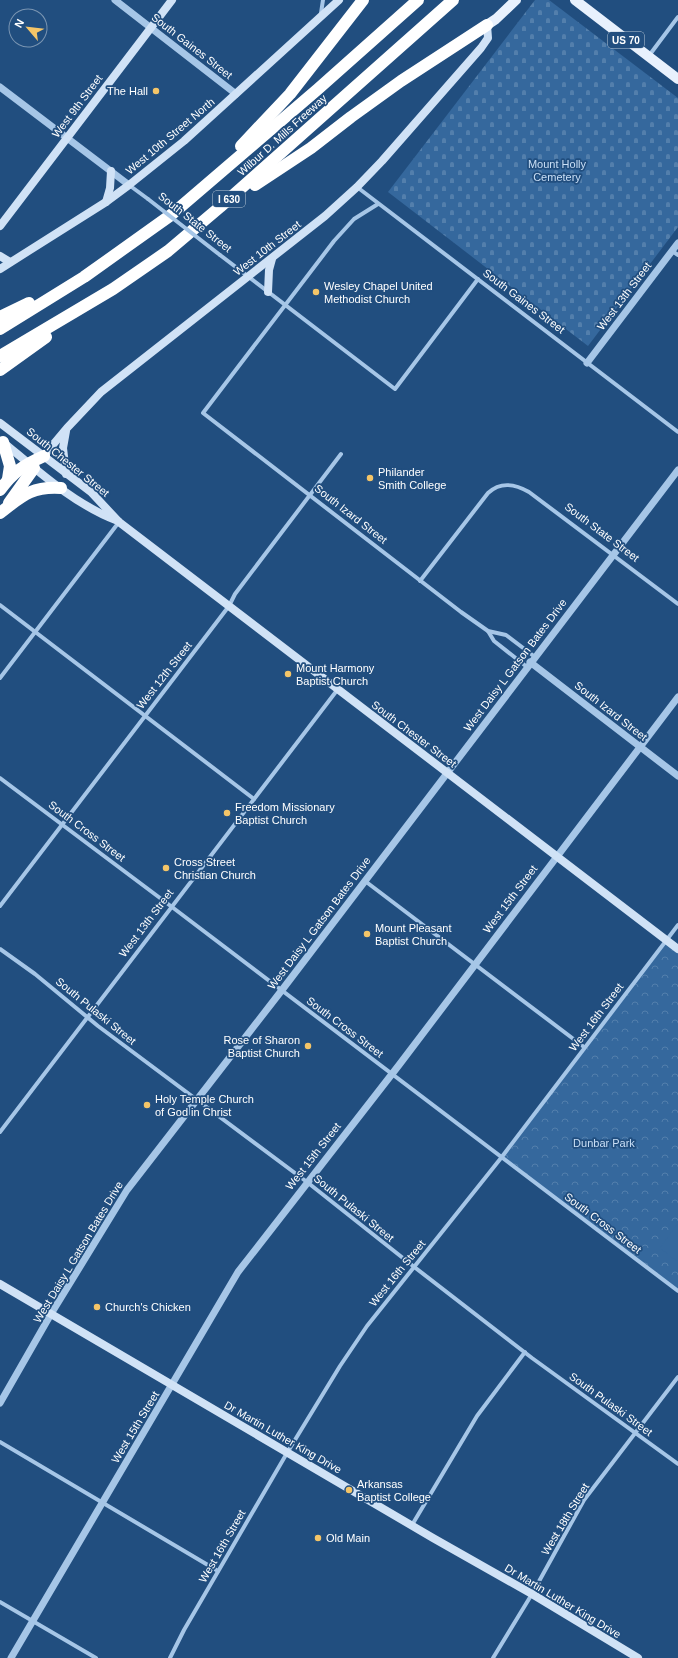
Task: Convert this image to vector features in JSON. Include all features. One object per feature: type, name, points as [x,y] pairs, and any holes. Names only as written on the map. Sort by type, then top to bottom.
[{"type":"highway","points":[[202,189],[290,94],[363,0]]},
{"type":"highway","points":[[360,52],[410,0]]},
{"type":"highway","name":"Wilbur D. Mills Freeway","points":[[0,329],[84,277],[171,215],[418,0]]},
{"type":"highway","name":"Wilbur D. Mills Freeway","points":[[0,356],[113,289],[168,251],[220,207],[453,0]]},
{"type":"highway","points":[[437,14],[459,0]]},
{"type":"highway","points":[[220,207],[311,148],[401,81],[487,25]]},
{"type":"highway","points":[[0,317],[84,277]]},
{"type":"highway","points":[[0,370],[113,289]]},
{"type":"highway","points":[[1,441],[10,466],[8,479]]},
{"type":"highway","points":[[0,490],[19,468],[31,465],[44,456]]},
{"type":"highway","points":[[0,513],[31,465]]},
{"type":"highway","points":[[0,513],[29,492],[48,487],[62,488]]},
{"type":"main road","name":"West 9th Street","points":[[0,226],[172,0]]},
{"type":"main road","name":"West 10th Street North","points":[[0,269],[106,202],[129,185],[184,141],[339,0]]},
{"type":"main road","points":[[487,25],[496,19],[516,0]]},
{"type":"main road","name":"US 70","points":[[577,1],[678,79]]},
{"type":"main road","name":"West 10th Street","points":[[44,456],[67,428],[102,392],[272,259],[325,216],[357,187],[382,161],[481,48],[488,38],[487,25]]},
{"type":"main road","points":[[106,202],[110,188],[111,171]]},
{"type":"main road","points":[[0,256],[10,262]]},
{"type":"main road","points":[[268,292],[269,270],[272,259]]},
{"type":"main road","name":"South Chester Street","points":[[0,423],[91,492],[119,522],[678,949]]},
{"type":"main road","points":[[66,474],[63,448],[67,428]]},
{"type":"main road","name":"South Chester Street","points":[[1,441],[62,488],[101,515],[119,522]]},
{"type":"main road","name":"Dr Martin Luther King Drive","points":[[0,1284],[287,1453],[532,1594],[638,1658]]},
{"type":"street","name":"South Gaines Street","points":[[115,0],[236,94]]},
{"type":"street","points":[[317,20],[322,10],[323,0]]},
{"type":"street","points":[[648,57],[678,17]]},
{"type":"street","name":"South State Street","points":[[0,87],[395,389],[478,279]]},
{"type":"street","name":"South Gaines Street","points":[[357,187],[678,432]]},
{"type":"street","points":[[286,305],[344,229],[354,220],[378,204]]},
{"type":"street","name":"West 13th Street","points":[[587,362],[675,253],[678,243]]},
{"type":"street","name":"South Izard Street","points":[[286,305],[203,413],[420,581],[488,630],[506,635],[531,662]]},
{"type":"street","name":"West 12th Street","points":[[0,906],[63,825],[145,714],[229,606],[235,594],[311,496],[341,454]]},
{"type":"street","name":"West Daisy L Gatson Bates Drive","points":[[0,1403],[118,1203],[678,470]]},
{"type":"street","name":"South State Street","points":[[420,581],[488,493],[498,486],[509,484],[529,492],[678,604]]},
{"type":"street","points":[[0,678],[119,522]]},
{"type":"street","points":[[0,604],[254,799]]},
{"type":"street","name":"South Izard Street","points":[[488,630],[494,641],[531,662],[678,776]]},
{"type":"street","name":"West 13th Street","points":[[0,1132],[338,690]]},
{"type":"street","name":"West 15th Street","points":[[11,1658],[238,1272],[678,697]]},
{"type":"street","name":"South Cross Street","points":[[0,778],[678,1291]]},
{"type":"street","points":[[365,881],[584,1047]]},
{"type":"street","name":"West 16th Street","points":[[170,1658],[184,1630],[218,1571],[351,1347],[413,1266],[501,1158],[678,925]]},
{"type":"street","name":"South Pulaski Street","points":[[0,949],[34,974],[87,1018],[307,1182],[413,1266],[526,1352],[678,1464]]},
{"type":"street","points":[[412,1525],[477,1416],[526,1352]]},
{"type":"street","name":"West 18th Street","points":[[493,1658],[532,1594],[584,1500],[678,1377]]},
{"type":"street","points":[[0,1442],[102,1504],[218,1571]]},
{"type":"street","points":[[0,1602],[96,1658]]},
{"type":"green space","name":"Mount Holly Cemetery","points":[[535,0],[549,0],[678,98],[678,227],[588,346],[388,192]]},
{"type":"green space","name":"Dunbar Park","points":[[666,940],[678,949],[678,1291],[501,1158]]},
{"type":"green space","points":[[678,1223],[678,1262],[660,1248]]},
{"type":"place","name":"The Hall","points":[[156,91]]},
{"type":"place","name":"Wesley Chapel United Methodist Church","points":[[316,292]]},
{"type":"place","name":"Philander Smith College","points":[[370,478]]},
{"type":"place","name":"Mount Harmony Baptist Church","points":[[288,674]]},
{"type":"place","name":"Freedom Missionary Baptist Church","points":[[227,813]]},
{"type":"place","name":"Cross Street Christian Church","points":[[166,868]]},
{"type":"place","name":"Mount Pleasant Baptist Church","points":[[367,934]]},
{"type":"place","name":"Rose of Sharon Baptist Church","points":[[308,1046]]},
{"type":"place","name":"Holy Temple Church of God in Christ","points":[[147,1105]]},
{"type":"place","name":"Church's Chicken","points":[[97,1307]]},
{"type":"place","name":"Arkansas Baptist College","points":[[349,1490]]},
{"type":"place","name":"Old Main","points":[[318,1538]]}]
